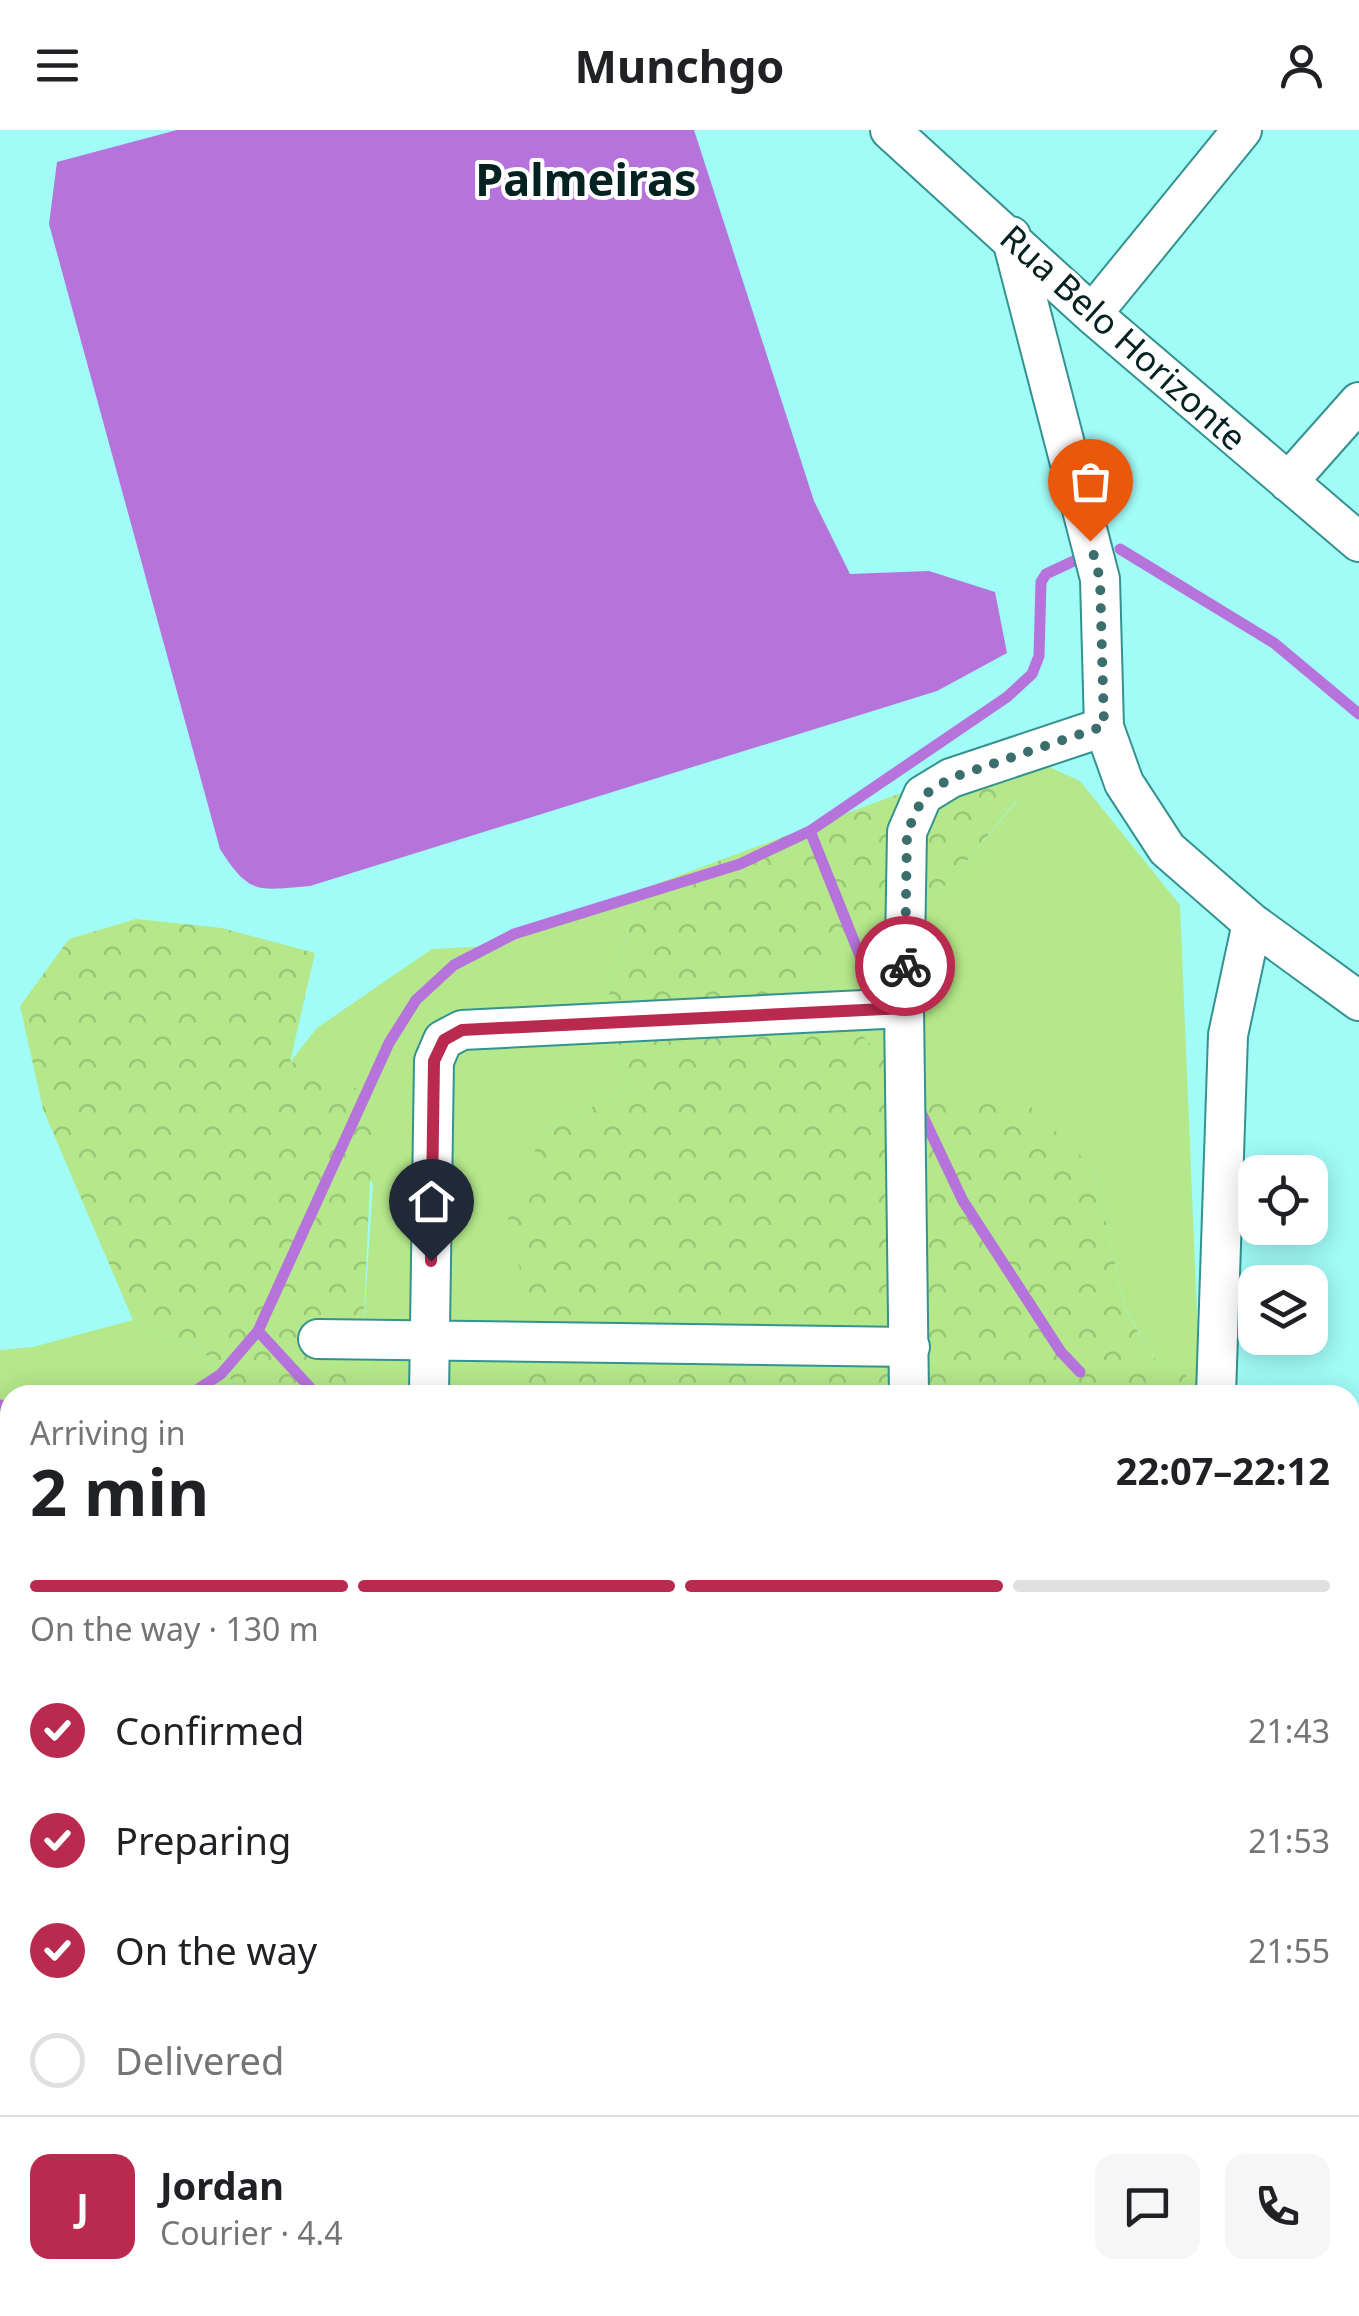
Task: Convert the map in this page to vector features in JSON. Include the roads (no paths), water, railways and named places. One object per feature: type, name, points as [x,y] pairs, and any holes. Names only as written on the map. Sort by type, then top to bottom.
[{"type":"street","points":[[1092,314],[1242,130]]},
{"type":"street","name":"Rua Belo Horizonte","points":[[904,135],[1092,314],[1359,542]]},
{"type":"street","points":[[1011,236],[1100,579],[1104,726],[1124,782],[1166,849],[1252,922],[1359,1000]]},
{"type":"street","points":[[1288,482],[1359,402]]},
{"type":"street","points":[[909,1385],[904,1008],[907,832],[924,795],[951,778],[1104,726]]},
{"type":"street","points":[[1216,1385],[1228,1034],[1252,922]]},
{"type":"street","points":[[429,1385],[434,1061],[444,1040],[462,1030],[904,1008]]},
{"type":"street","points":[[318,1339],[910,1346]]},
{"type":"waterway","points":[[1120,549],[1274,643],[1359,714]]},
{"type":"waterway","points":[[204,1385],[221,1374],[258,1331],[389,1043],[416,1000],[454,965],[514,934],[740,864],[810,831],[1007,697],[1032,674],[1039,656],[1041,582],[1046,574],[1078,559]]},
{"type":"waterway","points":[[810,831],[864,966]]},
{"type":"waterway","points":[[919,1108],[963,1201],[1061,1352],[1080,1372]]},
{"type":"waterway","points":[[258,1331],[308,1385]]},
{"type":"district","name":"Palmeiras","points":[[586,178]]}]
